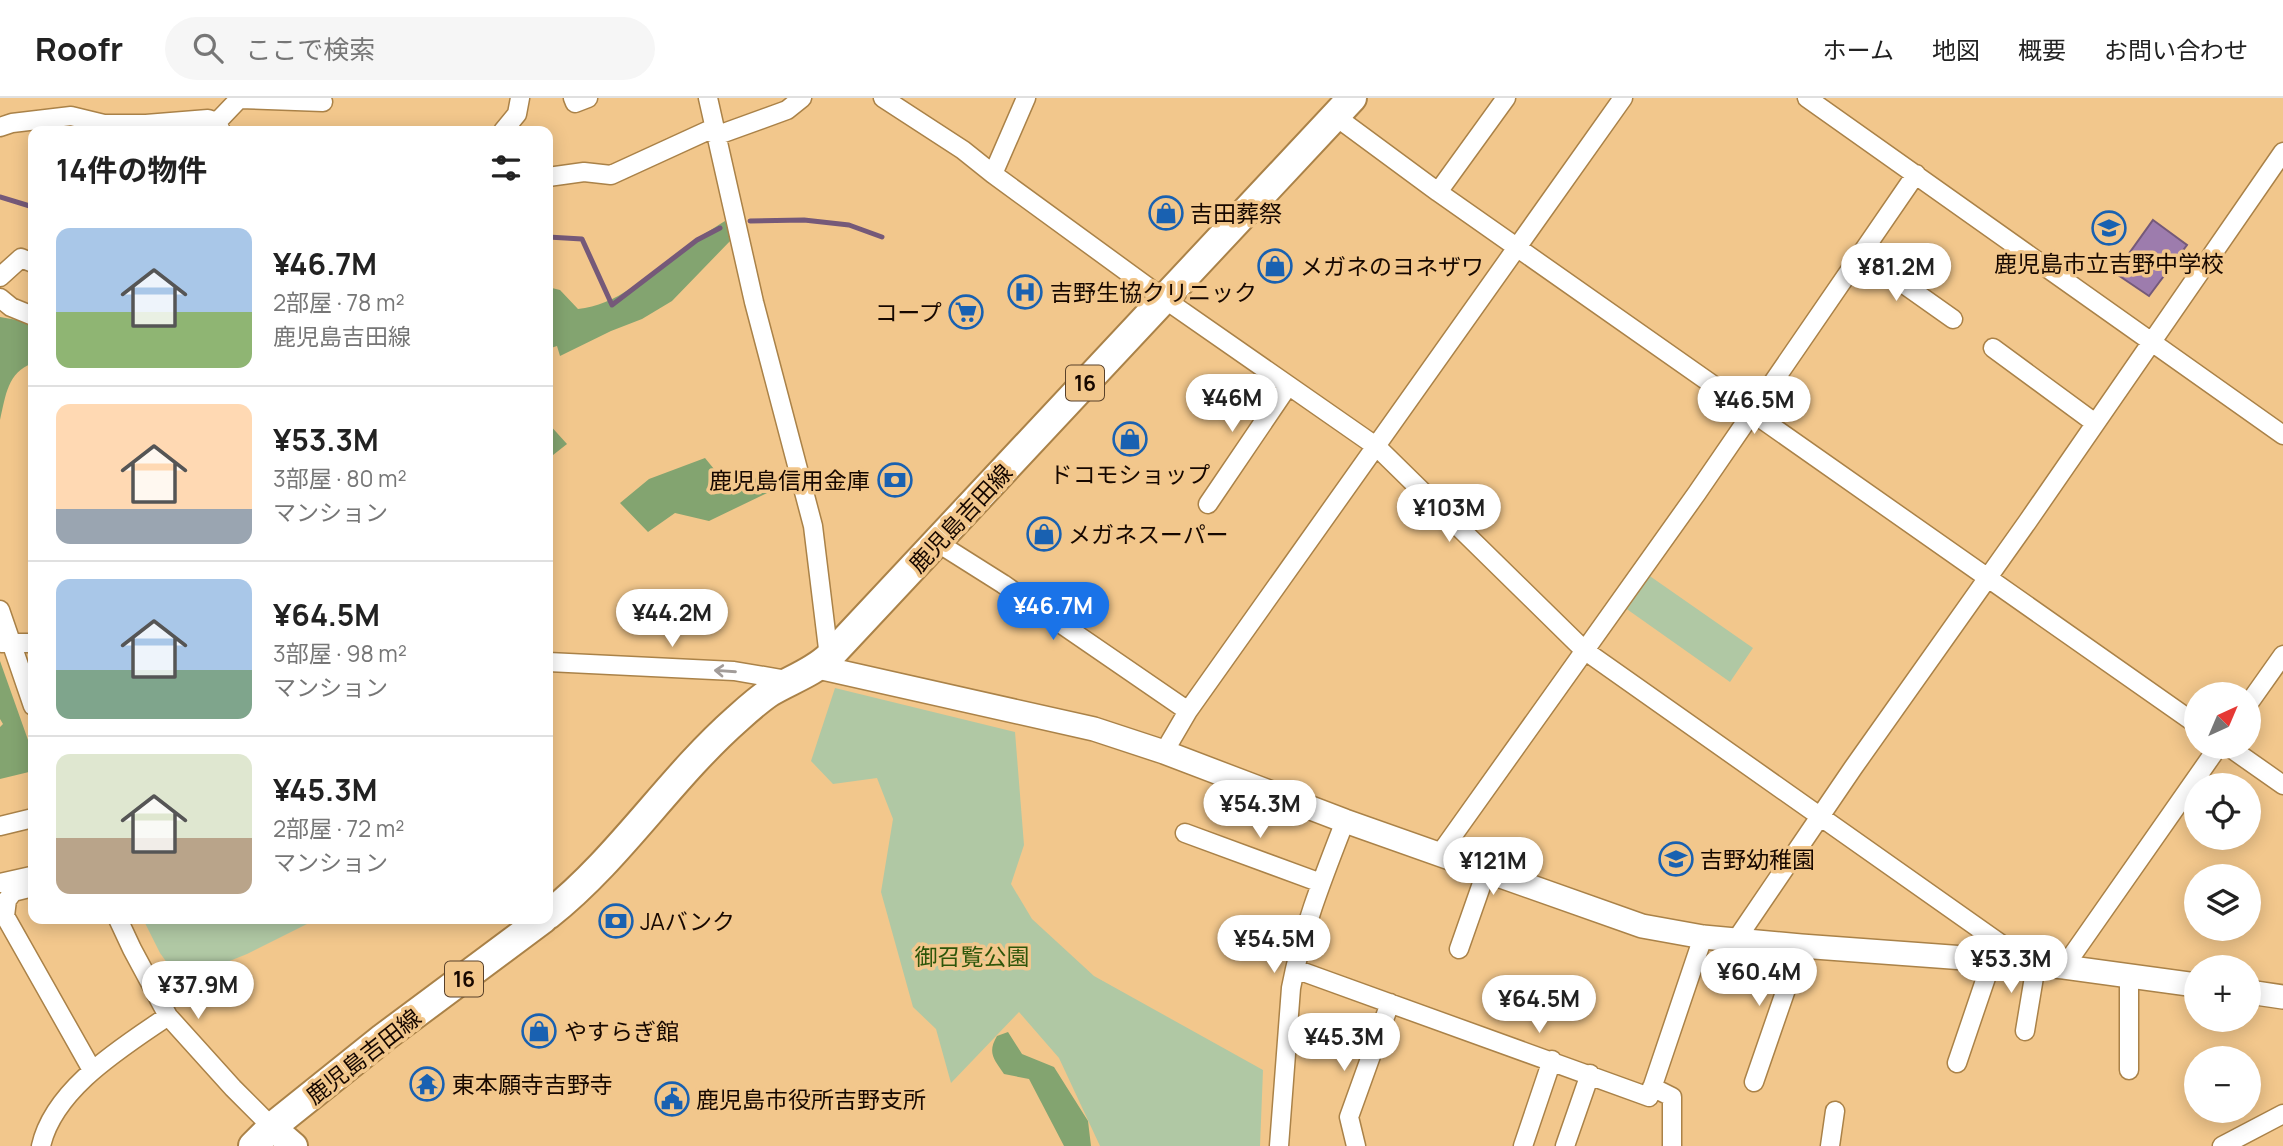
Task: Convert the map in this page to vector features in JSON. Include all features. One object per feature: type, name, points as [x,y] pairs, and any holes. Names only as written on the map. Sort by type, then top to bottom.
[{"type":"main road","name":"鹿児島吉田線","points":[[553,911],[584,883],[735,720],[769,693],[824,662],[1344,107]]},
{"type":"main road","name":"鹿児島吉田線","points":[[262,1136],[383,1038],[536,924]]},
{"type":"main road","points":[[262,1136],[294,1146]]},
{"type":"street","points":[[507,126],[517,114],[520,98]]},
{"type":"street","points":[[573,98],[575,103],[588,98]]},
{"type":"street","points":[[708,98],[754,302],[813,526],[824,662],[1094,729],[1642,926],[1703,937],[1992,960],[2184,983]]},
{"type":"street","points":[[553,176],[584,172],[611,175],[707,131],[718,135],[787,110],[802,98]]},
{"type":"street","points":[[883,98],[962,150],[1163,298],[1377,447],[1584,650],[2033,965]]},
{"type":"street","points":[[993,174],[1026,98]]},
{"type":"street","points":[[1438,192],[1506,98]]},
{"type":"street","points":[[1164,752],[1188,711],[1623,98]]},
{"type":"street","points":[[1807,98],[2283,435]]},
{"type":"street","points":[[0,127],[12,123],[71,116],[104,124],[208,119],[223,116],[239,99],[323,102]]},
{"type":"street","points":[[1344,107],[1438,192],[2184,716]]},
{"type":"street","points":[[1736,940],[2283,152]]},
{"type":"street","points":[[1439,855],[1697,493],[1916,174]]},
{"type":"street","points":[[1860,254],[1953,319]]},
{"type":"street","points":[[0,277],[21,258],[28,261]]},
{"type":"street","points":[[0,298],[11,307],[28,314]]},
{"type":"street","points":[[1993,348],[2095,423]]},
{"type":"street","points":[[1208,503],[1288,386]]},
{"type":"street","points":[[938,543],[1014,591],[1188,711]]},
{"type":"street","points":[[0,610],[6,643],[28,694]]},
{"type":"street","points":[[6,643],[28,642]]},
{"type":"street","points":[[2261,686],[2283,654]]},
{"type":"street","points":[[553,662],[734,671],[793,681]]},
{"type":"street","points":[[2064,967],[2209,760]]},
{"type":"street","points":[[2247,760],[2283,785]]},
{"type":"street","points":[[0,826],[28,819]]},
{"type":"street","points":[[1279,1146],[1294,969],[1321,883],[1345,821]]},
{"type":"street","points":[[1185,833],[1321,883]]},
{"type":"street","points":[[1459,948],[1486,872]]},
{"type":"street","points":[[0,883],[28,876]]},
{"type":"street","points":[[28,888],[13,892],[7,901],[5,916],[92,1070]]},
{"type":"street","points":[[120,924],[168,1016],[233,1088],[262,1136]]},
{"type":"street","points":[[1294,969],[1649,1097],[1703,937]]},
{"type":"street","points":[[1754,1082],[1801,946]]},
{"type":"street","points":[[1957,1063],[1992,960]]},
{"type":"street","points":[[2025,1031],[2033,965]]},
{"type":"street","points":[[2129,975],[2129,1070]]},
{"type":"street","points":[[2261,994],[2283,997]]},
{"type":"street","points":[[1356,1146],[1349,1117],[1390,1003]]},
{"type":"street","points":[[41,1146],[65,1099],[92,1070],[168,1016]]},
{"type":"street","points":[[1522,1146],[1552,1060]]},
{"type":"street","points":[[1565,1146],[1590,1074]]},
{"type":"street","points":[[1652,1087],[1672,1097],[1672,1146]]},
{"type":"street","points":[[1830,1146],[1835,1111]]},
{"type":"street","points":[[2222,1146],[2240,1141],[2283,1114]]},
{"type":"green space","points":[[725,221],[732,239],[672,301],[642,319],[560,356],[557,346],[553,347],[553,288],[560,290],[578,309],[593,306],[634,286],[693,241]]},
{"type":"green space","points":[[0,317],[28,325],[28,365],[18,373],[9,386],[0,420]]},
{"type":"green space","points":[[553,429],[567,444],[553,455]]},
{"type":"green space","points":[[705,458],[723,480],[766,478],[767,493],[709,521],[675,513],[648,532],[620,503],[649,479]]},
{"type":"green space","points":[[1644,572],[1753,648],[1730,682],[1621,605]]},
{"type":"green space","points":[[0,661],[28,740],[28,772],[0,779],[0,727],[3,724],[0,719]]},
{"type":"green space","name":"御召覧公園","points":[[835,688],[1015,732],[1024,845],[1011,884],[1032,919],[1094,976],[1263,1070],[1260,1146],[1100,1146],[1059,1058],[1019,1012],[951,1083],[936,1029],[913,1007],[881,892],[893,819],[877,778],[833,784],[811,761]]},
{"type":"green space","points":[[146,924],[307,924],[247,954],[180,981],[160,953]]},
{"type":"green space","points":[[1008,1032],[1022,1054],[1054,1067],[1088,1121],[1091,1146],[1064,1146],[1029,1079],[1004,1074],[995,1060],[992,1047],[997,1036]]},
{"type":"shaded area","points":[[2153,220],[2187,245],[2149,296],[2115,273]]},
{"type":"waterway","points":[[0,197],[28,205]]},
{"type":"waterway","points":[[750,221],[804,220],[849,225],[882,237]]},
{"type":"waterway","points":[[553,237],[582,239],[612,305],[697,240],[720,228]]},
{"type":"place","name":"吉田葬祭","points":[[1166,213]]},
{"type":"place","name":"鹿児島市立吉野中学校","points":[[2109,228]]},
{"type":"place","name":"メガネのヨネザワ","points":[[1275,266]]},
{"type":"place","name":"吉野生協クリニック","points":[[1025,292]]},
{"type":"place","name":"コープ","points":[[966,312]]},
{"type":"place","name":"ドコモショップ","points":[[1130,439]]},
{"type":"place","name":"鹿児島信用金庫","points":[[895,480]]},
{"type":"place","name":"メガネスーパー","points":[[1044,534]]},
{"type":"place","name":"吉野幼稚園","points":[[1676,859]]},
{"type":"place","name":"JAバンク","points":[[616,921]]},
{"type":"place","name":"やすらぎ館","points":[[539,1031]]},
{"type":"place","name":"東本願寺吉野寺","points":[[427,1084]]},
{"type":"place","name":"鹿児島市役所吉野支所","points":[[672,1099]]}]
